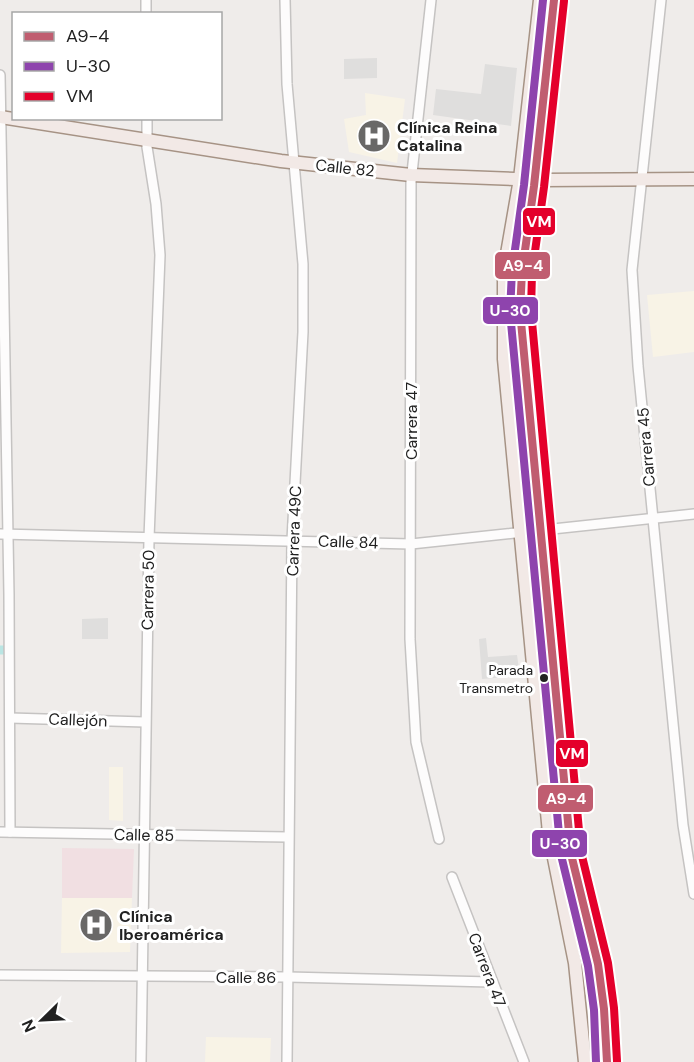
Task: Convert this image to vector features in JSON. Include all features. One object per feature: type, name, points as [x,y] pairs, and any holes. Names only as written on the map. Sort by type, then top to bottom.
[{"type":"main road","points":[[540,0],[520,179],[504,271],[504,359],[546,833],[575,963],[585,1062]]},
{"type":"main road","points":[[554,0],[535,180],[522,272],[520,311],[569,831],[576,877],[598,964],[604,1009],[607,1062]]},
{"type":"main road","name":"Calle 82","points":[[20,120],[293,162],[411,175],[535,180],[694,179]]},
{"type":"main road","points":[[504,359],[525,358]]},
{"type":"street","name":"Carrera 49C","points":[[285,0],[287,84],[303,264],[303,332],[292,540],[287,1062]]},
{"type":"street","name":"Carrera 47","points":[[431,0],[411,175],[410,639],[417,742],[439,839]]},
{"type":"street","name":"Carrera 45","points":[[661,0],[632,270],[653,519],[683,825],[694,894]]},
{"type":"street","points":[[0,75],[4,534],[10,718],[5,832]]},
{"type":"street","name":"Carrera 50","points":[[141,1062],[144,977],[145,722],[160,255],[147,140],[147,120]]},
{"type":"street","name":"Calle 84","points":[[4,534],[411,544],[694,514]]},
{"type":"street","name":"Callejón","points":[[10,718],[145,722]]},
{"type":"street","points":[[683,825],[694,824]]},
{"type":"street","points":[[546,833],[569,831]]},
{"type":"street","name":"Calle 85","points":[[5,832],[288,837]]},
{"type":"street","name":"Carrera 47","points":[[452,877],[524,1062]]},
{"type":"street","name":"Calle 86","points":[[0,975],[288,977],[491,982]]},
{"type":"shaded area","points":[[377,58],[377,78],[344,79],[344,59]]},
{"type":"shaded area","points":[[485,64],[517,68],[511,126],[433,115],[436,89],[481,94]]},
{"type":"shaded area","name":"Clínica Reina Catalina","points":[[365,93],[405,99],[397,163],[349,152],[344,119],[366,115]]},
{"type":"shaded area","points":[[694,291],[694,352],[653,357],[647,295]]},
{"type":"shaded area","points":[[108,618],[108,639],[82,639],[82,619]]},
{"type":"shaded area","points":[[486,638],[488,657],[517,655],[520,676],[482,679],[479,639]]},
{"type":"shaded area","points":[[109,767],[123,767],[123,821],[109,820]]},
{"type":"shaded area","points":[[62,848],[134,849],[132,898],[62,898]]},
{"type":"shaded area","name":"Clínica Iberoamérica","points":[[62,898],[132,898],[130,952],[61,953]]},
{"type":"shaded area","points":[[206,1037],[271,1038],[270,1062],[205,1062]]},
{"type":"green space","points":[[546,0],[551,0],[531,168],[527,168]]},
{"type":"green space","points":[[521,194],[529,194],[517,267],[518,346],[509,347],[509,268]]},
{"type":"green space","points":[[520,366],[534,518],[524,519],[511,367]]},
{"type":"green space","points":[[538,551],[562,819],[551,820],[527,552]]},
{"type":"green space","points":[[564,844],[595,997],[597,1062],[592,1062],[584,960],[558,846]]},
{"type":"waterway","points":[[0,650],[9,650]]},
{"type":"transit line","name":"U-30","points":[[543,0],[524,185],[512,271],[510,312],[561,855],[588,966],[594,1010],[596,1062]]},
{"type":"transit line","name":"A9-4","points":[[554,0],[534,186],[522,272],[520,311],[571,854],[598,964],[604,1009],[607,1062]]},
{"type":"transit line","name":"VM","points":[[564,1],[544,187],[532,273],[531,311],[581,852],[608,963],[614,1008],[617,1061]]},
{"type":"place","name":"Clínica Reina Catalina","points":[[374,136]]},
{"type":"place","name":"Parada Transmetro","points":[[544,678]]},
{"type":"place","name":"Clínica Iberoamérica","points":[[96,925]]}]
